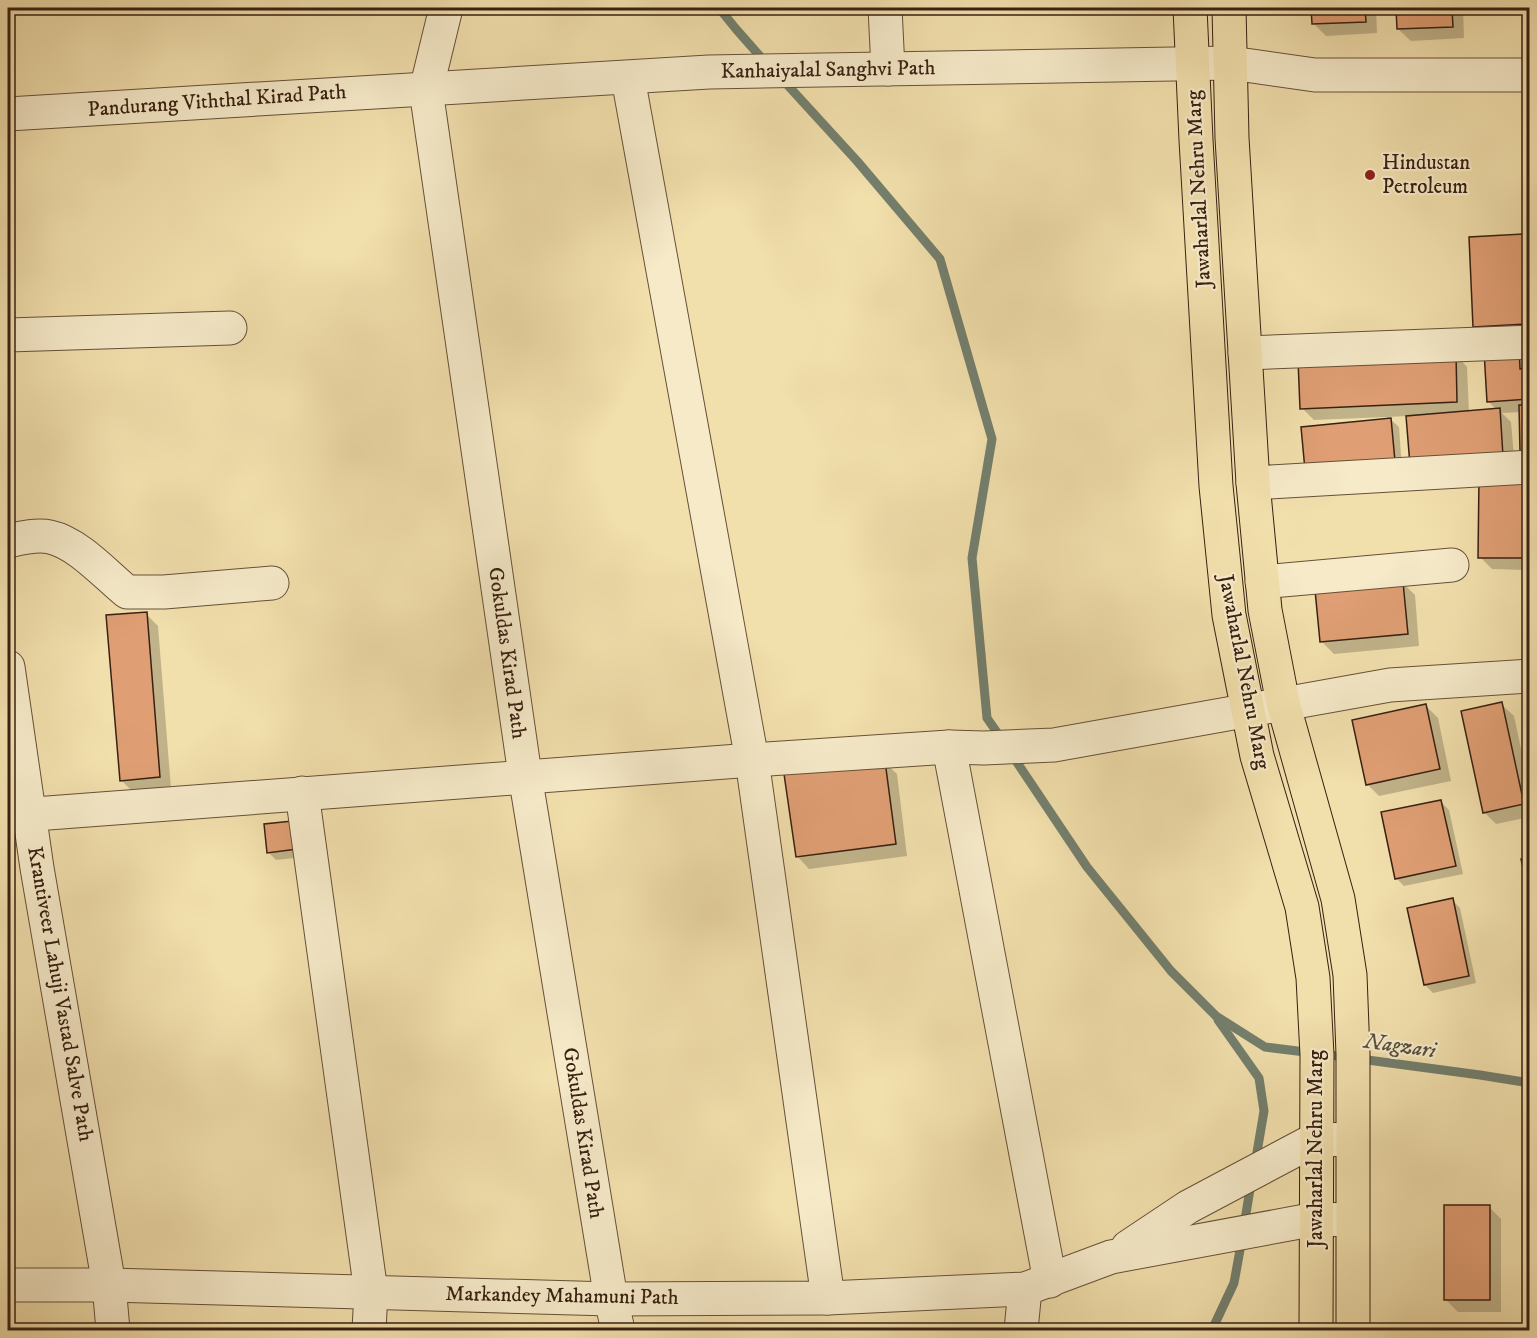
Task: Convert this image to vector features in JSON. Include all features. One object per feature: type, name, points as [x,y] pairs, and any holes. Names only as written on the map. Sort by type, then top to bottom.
[{"type":"main road","name":"Jawaharlal Nehru Marg","points":[[1190,8],[1216,486],[1229,615],[1257,756],[1302,907],[1314,992],[1317,1101],[1316,1330]]},
{"type":"main road","name":"Jawaharlal Nehru Marg","points":[[1229,8],[1232,138],[1253,483],[1265,610],[1283,703],[1338,899],[1350,988],[1353,1103],[1353,1330]]},
{"type":"street","name":"Gokuldas Kirad Path","points":[[446,8],[426,90],[525,776],[618,1330]]},
{"type":"street","points":[[885,8],[888,69]]},
{"type":"street","name":"Kanhaiyalal Sanghvi Path","points":[[426,90],[709,72],[1192,63],[1230,63],[1315,75],[1530,75]]},
{"type":"street","points":[[628,78],[752,760],[828,1298]]},
{"type":"street","name":"Pandurang Viththal Kirad Path","points":[[8,114],[332,93],[426,90]]},
{"type":"street","points":[[8,335],[230,328]]},
{"type":"street","points":[[1245,353],[1530,342]]},
{"type":"street","points":[[1253,483],[1530,467]]},
{"type":"street","points":[[8,541],[23,537],[51,537],[84,553],[127,592],[164,592],[272,583]]},
{"type":"street","points":[[1262,582],[1452,565]]},
{"type":"street","name":"Krantiveer Lahuji Vastad Salve Path","points":[[8,667],[19,815],[39,880],[109,1285],[113,1330]]},
{"type":"street","points":[[19,815],[752,760],[949,747],[984,748],[1054,744],[1390,685],[1530,676]]},
{"type":"street","points":[[949,747],[1037,1285],[1021,1330]]},
{"type":"street","points":[[302,793],[371,1292],[369,1330]]},
{"type":"street","points":[[1316,1139],[1352,1140]]},
{"type":"street","name":"Markandey Mahamuni Path","points":[[1111,1257],[1188,1207],[1316,1139]]},
{"type":"street","name":"Markandey Mahamuni Path","points":[[8,1285],[109,1285],[611,1299],[828,1298],[1037,1285],[1111,1257],[1316,1219],[1352,1220]]},
{"type":"building","points":[[1311,8],[1365,8],[1366,22],[1312,24]]},
{"type":"building","points":[[1396,8],[1452,8],[1453,27],[1397,29]]},
{"type":"building","points":[[1523,234],[1527,324],[1473,327],[1469,237]]},
{"type":"building","points":[[1519,348],[1520,369],[1530,368],[1530,399],[1487,402],[1484,351]]},
{"type":"building","points":[[1456,353],[1457,402],[1300,409],[1298,360]]},
{"type":"building","points":[[1519,405],[1530,405],[1530,452],[1520,452]]},
{"type":"building","points":[[1500,408],[1503,456],[1410,465],[1406,416]]},
{"type":"building","points":[[1391,418],[1395,461],[1305,470],[1301,427]]},
{"type":"building","points":[[1479,478],[1530,479],[1530,558],[1478,558]]},
{"type":"building","points":[[1403,582],[1408,634],[1320,642],[1315,590]]},
{"type":"building","points":[[147,612],[160,777],[120,781],[106,615]]},
{"type":"building","points":[[1502,702],[1524,804],[1483,813],[1461,711]]},
{"type":"building","points":[[1426,704],[1440,769],[1366,785],[1352,720]]},
{"type":"building","points":[[885,761],[896,844],[796,857],[784,774]]},
{"type":"building","points":[[1441,800],[1456,866],[1395,879],[1381,812]]},
{"type":"building","points":[[302,820],[305,848],[267,853],[264,824]]},
{"type":"building","points":[[1530,857],[1530,898],[1521,859]]},
{"type":"building","points":[[1453,898],[1469,976],[1424,985],[1407,908]]},
{"type":"building","points":[[1444,1205],[1490,1205],[1490,1300],[1444,1300]]},
{"type":"waterway","points":[[719,8],[766,63]]},
{"type":"waterway","points":[[782,79],[857,161],[940,259],[992,439],[972,558],[987,718],[1003,741]]},
{"type":"waterway","points":[[1012,755],[1087,867],[1171,971],[1216,1016],[1265,1047],[1346,1057]]},
{"type":"waterway","points":[[1218,1020],[1259,1078],[1264,1111],[1255,1164]]},
{"type":"waterway","name":"Nagzari","points":[[1360,1059],[1530,1083]]},
{"type":"waterway","points":[[1244,1226],[1251,1183]]},
{"type":"waterway","points":[[1212,1330],[1234,1283],[1242,1239]]},
{"type":"place","name":"Hindustan Petroleum","points":[[1370,175]]}]
